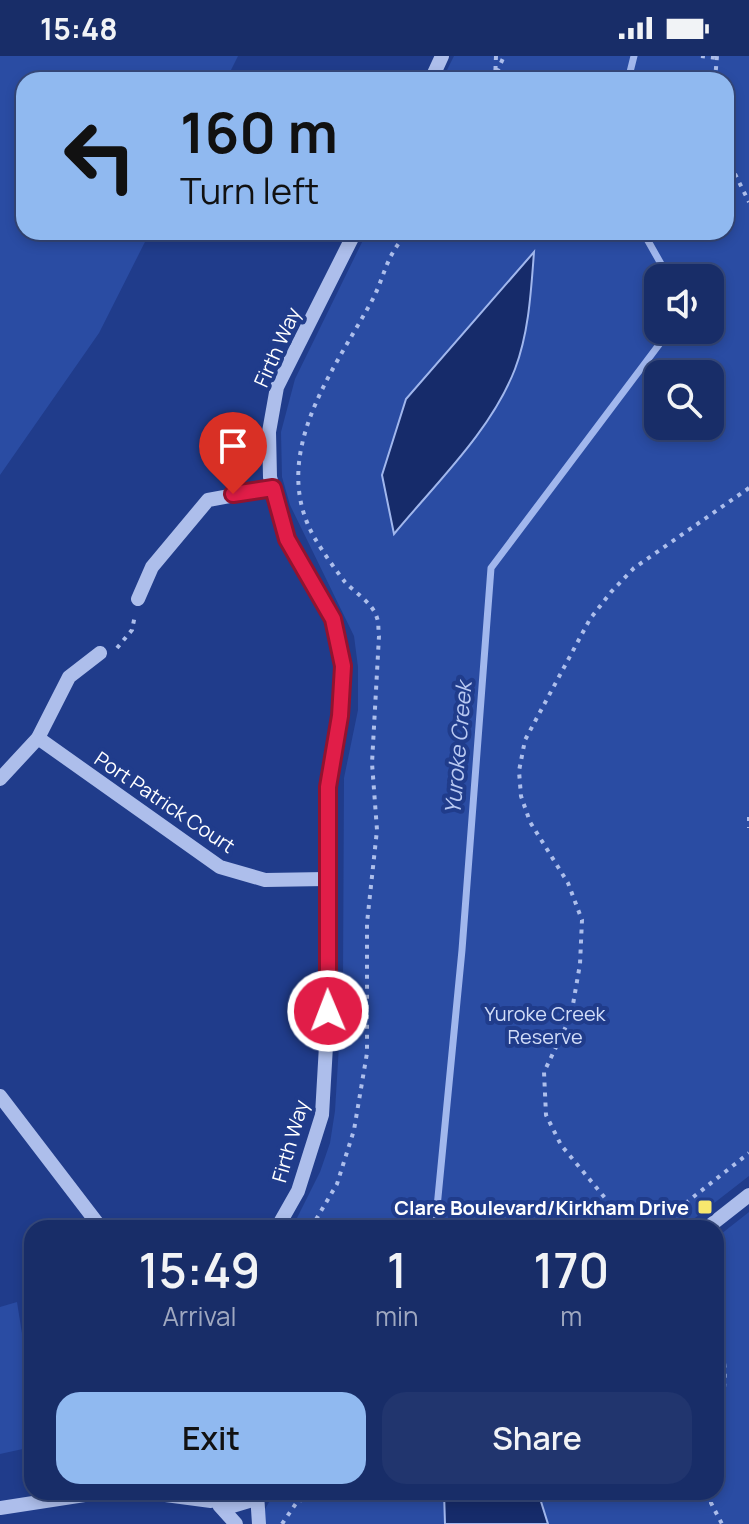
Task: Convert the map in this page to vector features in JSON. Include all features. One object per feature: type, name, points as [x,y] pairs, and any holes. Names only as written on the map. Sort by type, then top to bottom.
[{"type":"street","name":"Firth Way","points":[[282,1220],[298,1191],[322,1115],[328,1011],[328,787],[340,716],[343,666],[333,619],[287,539],[273,488],[269,432],[277,387],[351,240]]},
{"type":"street","points":[[138,599],[152,567],[208,500],[273,488]]},
{"type":"street","points":[[0,779],[38,738],[69,677],[100,653]]},
{"type":"street","name":"Port Patrick Court","points":[[38,738],[220,867],[265,880],[326,879]]},
{"type":"street","points":[[0,1096],[95,1220]]},
{"type":"street","points":[[717,1220],[749,1195]]},
{"type":"street","points":[[0,1508],[52,1500]]},
{"type":"street","points":[[212,1500],[236,1524]]},
{"type":"street","points":[[215,1500],[240,1506],[248,1500]]},
{"type":"street","points":[[257,1500],[259,1524]]},
{"type":"path","points":[[701,56],[717,57]]},
{"type":"path","points":[[734,172],[749,202]]},
{"type":"path","points":[[623,1220],[561,1145],[546,1115],[544,1072],[571,1016],[580,964],[582,920],[568,883],[530,822],[521,796],[519,771],[525,740],[590,619],[611,592],[634,568],[749,488]]},
{"type":"path","points":[[100,653],[111,652],[132,630],[138,599]]},
{"type":"path","points":[[749,817],[749,828]]},
{"type":"path","points":[[664,1220],[749,1153]]},
{"type":"path","points":[[282,1524],[301,1500]]},
{"type":"path","points":[[711,1500],[722,1524]]},
{"type":"green space","points":[[0,56],[238,56],[230,72],[16,72],[16,240],[146,240],[99,333],[0,475]]},
{"type":"green space","name":"Yuroke Creek Reserve","points":[[454,56],[749,56],[749,1176],[692,1220],[296,1220],[320,1172],[330,1143],[335,1111],[343,979],[344,778],[358,710],[358,667],[354,636],[290,505],[282,477],[281,432],[295,379],[363,240],[734,240],[734,72],[446,72]]},
{"type":"green space","points":[[749,1212],[749,1524],[265,1524],[265,1509],[270,1500],[724,1500],[724,1232]]},
{"type":"green space","points":[[17,1302],[24,1346],[24,1449],[0,1454],[0,1307]]},
{"type":"shaded area","points":[[534,252],[523,341],[505,392],[461,456],[394,534],[382,475],[406,399]]},
{"type":"shaded area","points":[[444,1500],[540,1500],[548,1524],[445,1524]]},
{"type":"waterway","name":"Yuroke Creek","points":[[630,72],[634,56]]},
{"type":"waterway","name":"Yuroke Creek","points":[[648,240],[661,264]]},
{"type":"waterway","name":"Yuroke Creek","points":[[436,1220],[462,950],[491,568],[659,344]]},
{"type":"place","name":"Clare Boulevard/Kirkham Drive","points":[[705,1207]]},
{"type":"route","points":[[233,494],[273,488],[287,539],[333,619],[343,666],[340,716],[328,787],[328,1011]]}]
